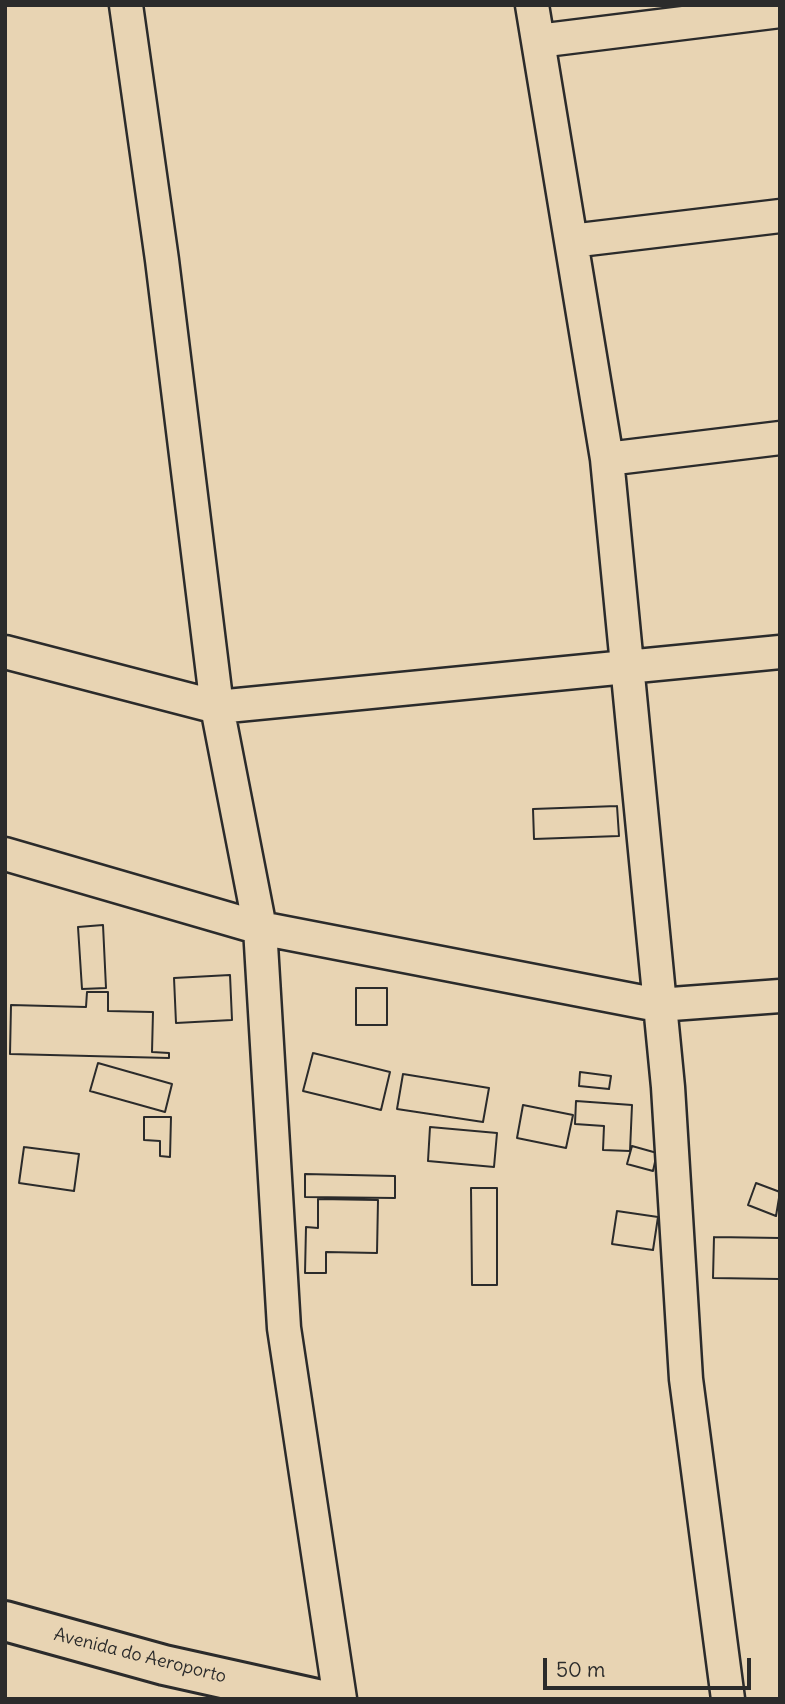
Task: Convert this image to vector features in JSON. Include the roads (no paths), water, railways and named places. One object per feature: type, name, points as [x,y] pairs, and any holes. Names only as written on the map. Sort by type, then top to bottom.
[{"type":"main road","name":"Avenida do Aeroporto","points":[[5,1621],[163,1665],[317,1699]]},
{"type":"street","points":[[126,5],[162,260],[216,707],[260,928],[284,1328],[340,1699]]},
{"type":"street","points":[[532,5],[607,459],[668,1087],[686,1379],[729,1699]]},
{"type":"street","points":[[538,41],[780,11]]},
{"type":"street","points":[[571,241],[780,216]]},
{"type":"street","points":[[607,459],[780,438]]},
{"type":"street","points":[[5,652],[216,707],[780,652]]},
{"type":"street","points":[[5,854],[260,928],[658,1005],[780,996]]}]
